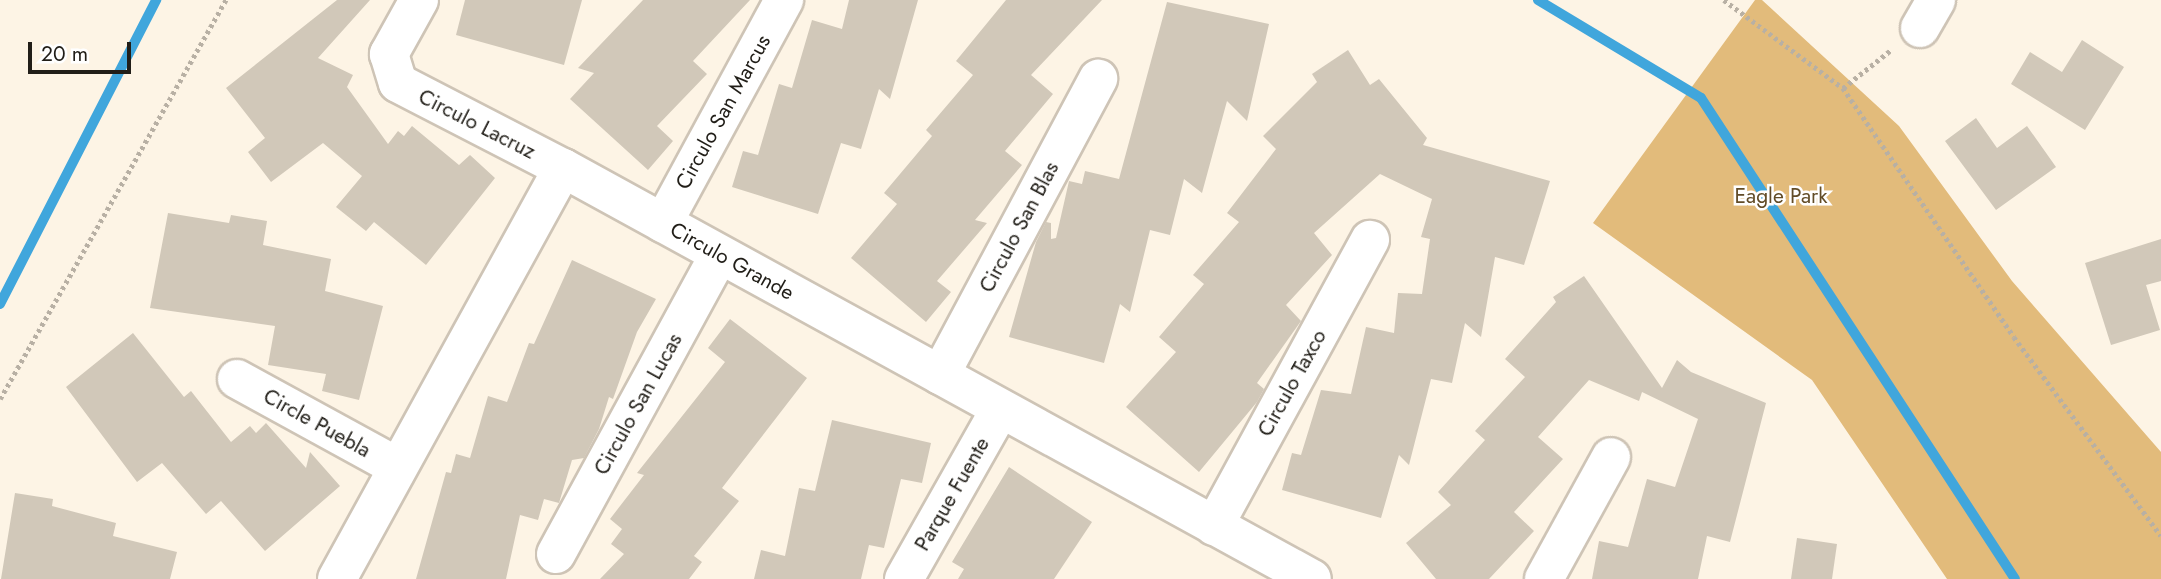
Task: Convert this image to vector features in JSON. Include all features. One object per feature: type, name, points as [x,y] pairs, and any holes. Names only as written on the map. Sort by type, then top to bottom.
[{"type":"street","name":"Circulo Lacruz","points":[[419,0],[389,54],[398,83],[563,168]]},
{"type":"street","name":"Circulo San Marcus","points":[[663,223],[784,0]]},
{"type":"street","name":"Circulo San Blas","points":[[940,375],[1098,79]]},
{"type":"street","name":"Circulo Grande","points":[[563,168],[1214,526],[1269,569],[1312,579]]},
{"type":"street","points":[[337,579],[563,168]]},
{"type":"street","name":"Circulo Taxco","points":[[1214,526],[1370,240]]},
{"type":"street","name":"Circulo San Lucas","points":[[556,554],[719,254]]},
{"type":"street","name":"Circle Puebla","points":[[237,379],[398,467]]},
{"type":"street","name":"Parque Fuente","points":[[904,579],[1000,409]]},
{"type":"street","points":[[1544,579],[1611,457]]},
{"type":"path","points":[[0,399],[226,0]]},
{"type":"path","points":[[1724,0],[1843,88],[2014,337],[2161,536]]},
{"type":"path","points":[[1843,88],[1928,14]]},
{"type":"green space","name":"Eagle Park","points":[[1755,0],[1762,0],[1899,126],[2012,281],[2161,452],[2161,579],[1947,579],[1812,380],[1593,223]]},
{"type":"building","points":[[337,0],[370,0],[318,58],[353,75],[347,87],[388,144],[398,131],[404,136],[412,126],[459,165],[470,155],[495,178],[426,265],[374,222],[366,231],[336,207],[362,176],[323,143],[271,182],[248,152],[265,138],[226,88]]},
{"type":"building","points":[[465,0],[582,0],[564,65],[456,35]]},
{"type":"building","points":[[643,0],[750,0],[693,61],[707,74],[657,126],[673,141],[648,170],[570,99],[594,73],[578,68]]},
{"type":"building","points":[[849,0],[918,0],[890,99],[879,89],[861,149],[841,143],[818,214],[732,187],[743,151],[758,155],[779,84],[792,88],[812,20],[842,29]]},
{"type":"building","points":[[1006,0],[1102,0],[1031,75],[1053,94],[1005,151],[1022,165],[975,220],[987,223],[937,281],[951,292],[926,322],[851,258],[897,204],[884,193],[932,136],[926,130],[973,75],[956,61]]},
{"type":"building","points":[[1167,2],[1269,24],[1247,121],[1227,101],[1202,193],[1184,179],[1170,235],[1150,230],[1130,312],[1120,304],[1104,363],[1009,337],[1036,242],[1046,222],[1051,223],[1051,239],[1056,238],[1069,181],[1082,184],[1085,171],[1119,179]]},
{"type":"building","points":[[2082,40],[2124,67],[2085,130],[2011,84],[2030,52],[2062,72]]},
{"type":"building","points":[[1348,50],[1370,85],[1379,79],[1427,138],[1423,145],[1550,181],[1524,265],[1495,257],[1481,337],[1465,323],[1452,383],[1431,379],[1409,465],[1399,455],[1381,518],[1282,490],[1292,453],[1301,455],[1321,390],[1351,394],[1366,327],[1394,333],[1398,293],[1422,294],[1430,239],[1421,237],[1432,199],[1380,174],[1314,233],[1332,255],[1286,305],[1301,321],[1257,383],[1264,389],[1257,402],[1199,472],[1126,407],[1176,352],[1159,337],[1204,284],[1193,275],[1239,222],[1227,213],[1276,149],[1263,136],[1317,82],[1312,74]]},
{"type":"building","points":[[1976,118],[1997,148],[2027,126],[2056,167],[1996,210],[1945,141]]},
{"type":"building","points":[[168,213],[229,223],[231,215],[267,221],[263,245],[331,259],[325,291],[383,306],[359,400],[322,391],[326,374],[268,365],[275,326],[150,308]]},
{"type":"building","points":[[2161,239],[2161,281],[2146,285],[2160,330],[2111,345],[2085,263]]},
{"type":"building","points":[[572,260],[656,299],[637,332],[613,399],[609,397],[599,429],[584,458],[572,460],[559,503],[544,499],[538,520],[520,515],[506,579],[416,579],[446,472],[451,473],[456,454],[470,458],[488,396],[507,402],[529,343],[534,344]]},
{"type":"building","points":[[1584,276],[1662,388],[1677,360],[1691,372],[1766,403],[1730,542],[1707,536],[1698,579],[1592,579],[1599,541],[1628,547],[1647,479],[1675,487],[1698,419],[1642,392],[1639,401],[1589,380],[1538,437],[1563,459],[1514,512],[1534,531],[1489,579],[1436,579],[1406,543],[1451,505],[1438,492],[1485,440],[1475,431],[1525,377],[1505,359],[1556,302],[1553,297]]},
{"type":"building","points":[[730,319],[807,378],[722,488],[739,501],[694,556],[702,562],[689,579],[600,579],[624,554],[611,544],[622,529],[610,519],[644,475],[637,473],[725,362],[708,348]]},
{"type":"building","points":[[133,333],[184,397],[191,391],[231,442],[250,426],[256,433],[266,423],[306,468],[310,452],[340,486],[265,551],[221,501],[206,514],[162,463],[137,482],[66,387]]},
{"type":"building","points":[[832,420],[931,443],[922,483],[901,479],[884,548],[869,545],[861,579],[754,579],[761,550],[785,556],[799,488],[815,491]]},
{"type":"building","points":[[1009,467],[1092,522],[1054,579],[958,579],[964,569],[952,562]]},
{"type":"building","points":[[15,493],[53,499],[52,506],[116,523],[113,536],[177,552],[170,579],[1,579]]},
{"type":"building","points":[[1797,538],[1837,544],[1832,579],[1791,579]]},
{"type":"waterway","points":[[0,304],[156,0]]},
{"type":"waterway","points":[[1538,0],[1701,98],[2015,579]]}]
